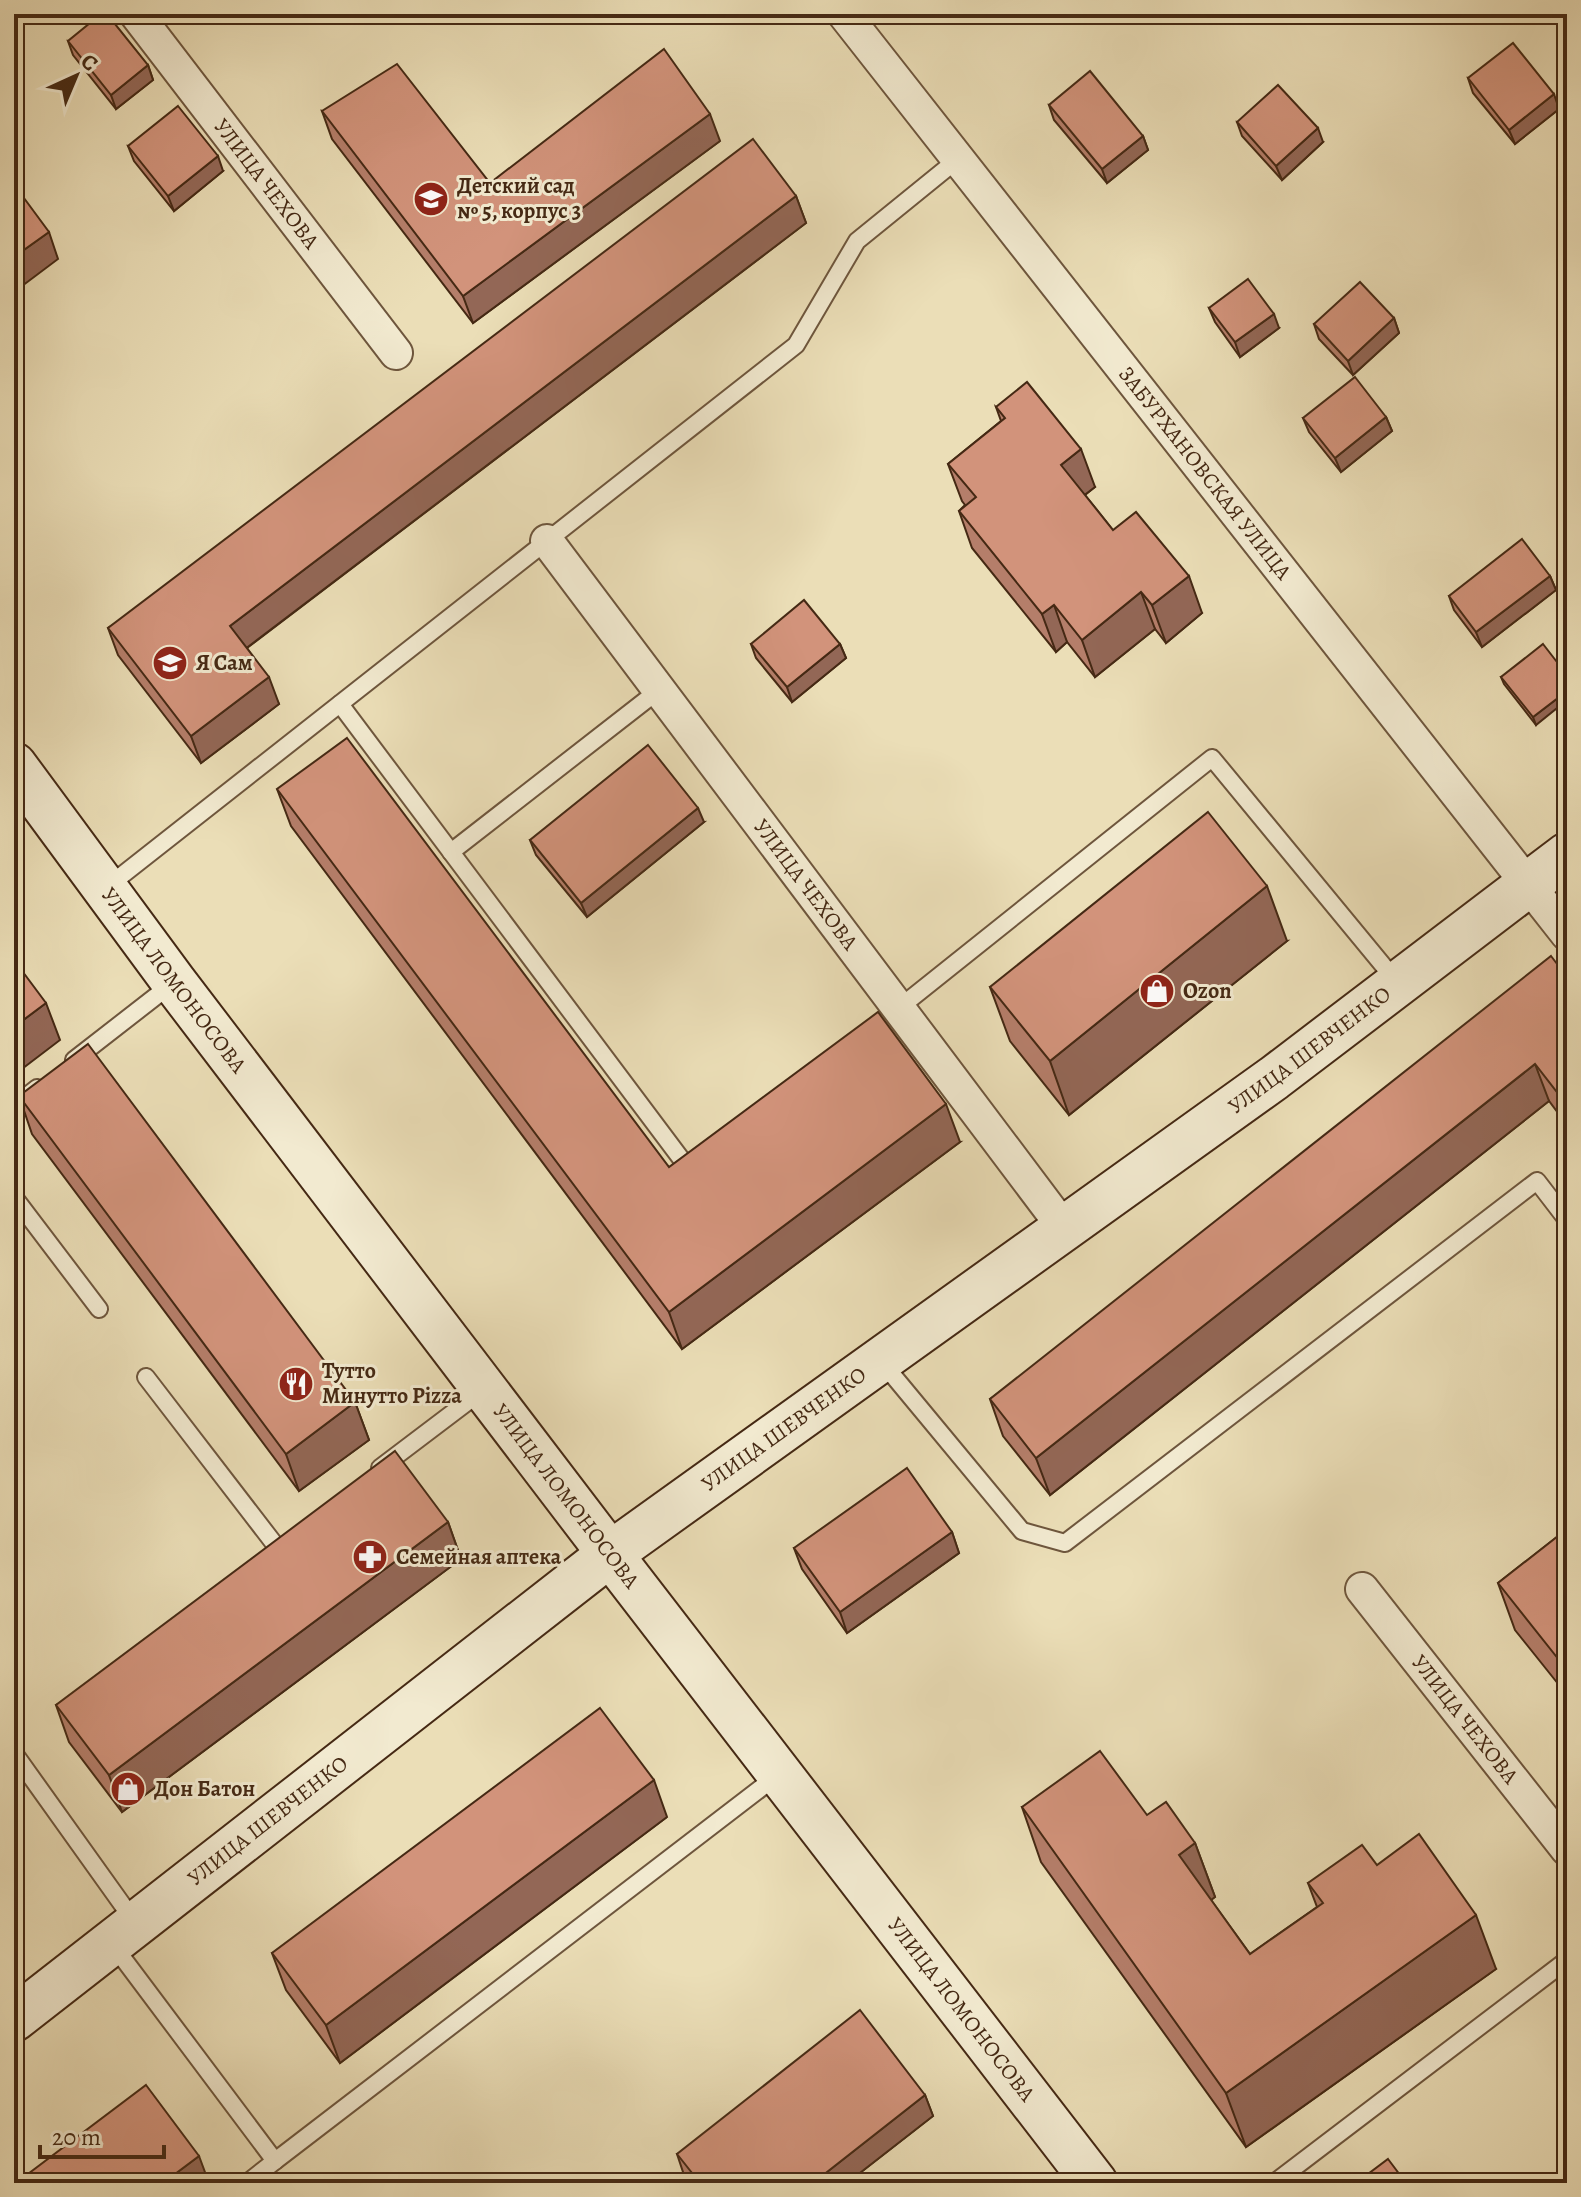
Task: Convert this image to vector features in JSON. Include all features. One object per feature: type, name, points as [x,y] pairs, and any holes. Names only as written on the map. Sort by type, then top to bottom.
[{"type":"street","name":"УЛИЦА ЧЕХОВА","points":[[136,14],[396,353]]},
{"type":"street","name":"ЗАБУРХАНОВСКАЯ УЛИЦА","points":[[844,14],[1567,934]]},
{"type":"street","name":"УЛИЦА ЧЕХОВА","points":[[547,541],[659,690],[887,1018],[1064,1228]]},
{"type":"street","name":"УЛИЦА ЛОМОНОСОВА","points":[[14,765],[107,887],[174,982],[610,1554],[1095,2183]]},
{"type":"street","name":"УЛИЦА ШЕВЧЕНКО","points":[[14,2019],[610,1554],[1274,1078],[1567,855]]},
{"type":"street","name":"УЛИЦА ЧЕХОВА","points":[[1362,1589],[1567,1849]]},
{"type":"lane","points":[[107,887],[796,345],[857,241],[958,159]]},
{"type":"lane","points":[[451,852],[659,690]]},
{"type":"lane","points":[[340,704],[688,1168],[713,1149]]},
{"type":"lane","points":[[887,1018],[1212,758],[1398,984]]},
{"type":"lane","points":[[14,1106],[174,982]]},
{"type":"lane","points":[[880,1360],[1022,1531],[1065,1543],[1537,1181],[1567,1220]]},
{"type":"lane","points":[[14,1197],[99,1309]]},
{"type":"lane","points":[[146,1377],[276,1546]]},
{"type":"lane","points":[[362,1481],[485,1389]]},
{"type":"lane","points":[[14,1753],[124,1933],[275,2161]]},
{"type":"lane","points":[[247,2183],[780,1774]]},
{"type":"lane","points":[[1274,2183],[1567,1960]]},
{"type":"building","points":[[101,14],[107,14],[148,65],[111,95],[68,41]]},
{"type":"building","points":[[1513,43],[1554,94],[1509,130],[1468,78]]},
{"type":"building","points":[[664,49],[710,114],[463,296],[322,111],[397,64],[490,183]]},
{"type":"building","points":[[1090,71],[1143,136],[1102,169],[1049,105]]},
{"type":"building","points":[[1278,85],[1318,128],[1276,166],[1237,122]]},
{"type":"building","points":[[178,106],[218,156],[168,196],[128,146]]},
{"type":"building","points":[[753,139],[796,196],[230,626],[269,677],[191,736],[108,628]]},
{"type":"building","points":[[21,194],[49,232],[14,257],[14,199]]},
{"type":"building","points":[[1248,279],[1274,314],[1235,342],[1209,308]]},
{"type":"building","points":[[1360,282],[1394,318],[1348,361],[1314,324]]},
{"type":"building","points":[[1355,377],[1386,417],[1335,458],[1303,418]]},
{"type":"building","points":[[1027,382],[1081,449],[1061,465],[1113,530],[1136,512],[1189,576],[1152,605],[1141,592],[1082,640],[1054,605],[1042,614],[959,511],[976,497],[948,464],[1005,418],[996,407]]},
{"type":"building","points":[[1522,539],[1550,576],[1476,632],[1449,596]]},
{"type":"building","points":[[804,600],[840,644],[787,687],[751,644]]},
{"type":"building","points":[[1543,644],[1567,675],[1567,691],[1533,717],[1501,677]]},
{"type":"building","points":[[347,738],[669,1167],[878,1012],[946,1104],[669,1312],[277,789]]},
{"type":"building","points":[[648,745],[698,808],[581,903],[530,840]]},
{"type":"building","points":[[1208,812],[1267,886],[1050,1061],[990,987]]},
{"type":"building","points":[[1551,956],[1567,977],[1567,1105],[1535,1064],[1036,1458],[990,1399]]},
{"type":"building","points":[[14,960],[46,1003],[14,1027]]},
{"type":"building","points":[[88,1044],[355,1402],[286,1454],[19,1096]]},
{"type":"building","points":[[395,1451],[448,1522],[109,1775],[56,1705]]},
{"type":"building","points":[[907,1468],[952,1532],[840,1612],[794,1548]]},
{"type":"building","points":[[1567,1529],[1567,1670],[1498,1583]]},
{"type":"building","points":[[600,1708],[654,1780],[326,2025],[272,1953]]},
{"type":"building","points":[[1100,1751],[1147,1815],[1166,1802],[1195,1843],[1179,1855],[1250,1954],[1323,1903],[1308,1883],[1362,1845],[1377,1865],[1419,1834],[1476,1915],[1226,2093],[1022,1807]]},
{"type":"building","points":[[860,2010],[925,2095],[813,2183],[700,2183],[677,2154]]},
{"type":"building","points":[[146,2085],[199,2156],[163,2183],[16,2183]]},
{"type":"building","points":[[1388,2159],[1406,2183],[1356,2183]]},
{"type":"place","name":"Детский сад № 5, корпус 3","points":[[431,199]]},
{"type":"place","name":"Я Сам","points":[[170,663]]},
{"type":"place","name":"Ozon","points":[[1157,991]]},
{"type":"place","name":"Тутто Минутто Pizza","points":[[296,1384]]},
{"type":"place","name":"Семейная аптека","points":[[370,1557]]},
{"type":"place","name":"Дон Батон","points":[[128,1789]]}]
